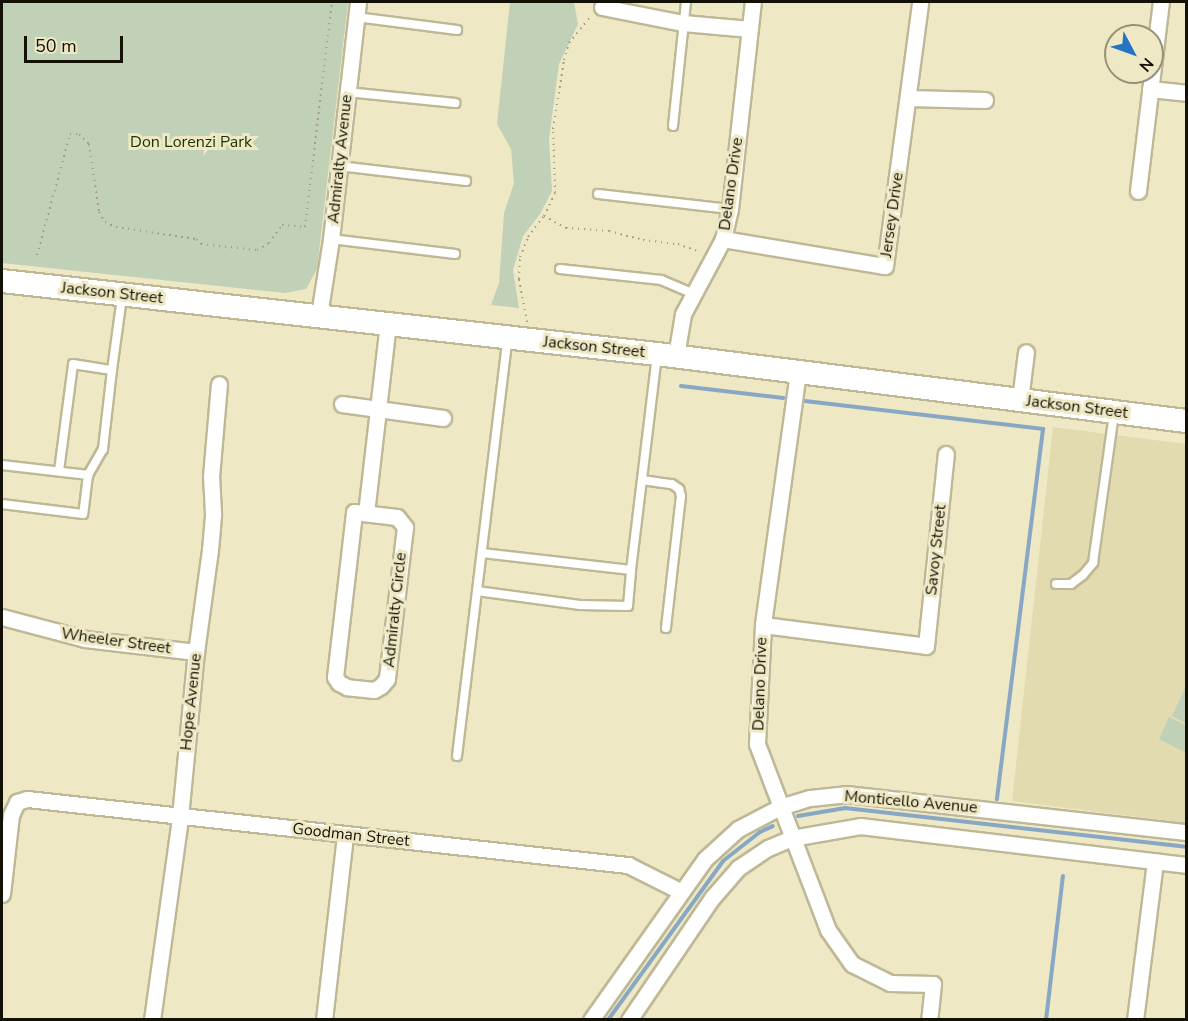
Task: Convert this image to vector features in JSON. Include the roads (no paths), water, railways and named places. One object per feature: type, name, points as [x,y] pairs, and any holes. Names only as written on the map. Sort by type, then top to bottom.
[{"type":"main road","name":"Jackson Street","points":[[2,281],[667,355],[1186,421]]},
{"type":"street","name":"Delano Drive","points":[[667,355],[692,294],[723,239],[730,209],[753,2]]},
{"type":"street","name":"Jersey Drive","points":[[723,239],[885,266],[920,2]]},
{"type":"street","points":[[1138,191],[1161,2]]},
{"type":"street","points":[[609,6],[683,23],[750,29]]},
{"type":"street","name":"Admiralty Avenue","points":[[320,315],[357,9]]},
{"type":"street","points":[[1150,88],[1186,93]]},
{"type":"street","points":[[908,98],[985,100]]},
{"type":"street","points":[[366,513],[388,323]]},
{"type":"street","points":[[1020,400],[1026,352]]},
{"type":"street","name":"Delano Drive","points":[[798,372],[762,625],[757,744],[828,930],[852,964],[890,983],[933,984],[929,1020]]},
{"type":"street","name":"Hope Avenue","points":[[152,1020],[180,817],[196,652],[210,550],[213,513],[211,477],[219,384]]},
{"type":"street","points":[[342,404],[443,418]]},
{"type":"street","name":"Savoy Street","points":[[762,625],[926,646],[946,454]]},
{"type":"street","name":"Admiralty Circle","points":[[354,512],[366,513],[397,517],[405,526],[387,679],[374,690],[347,687],[339,683],[335,677],[354,512]]},
{"type":"street","name":"Wheeler Street","points":[[2,617],[85,639],[196,652]]},
{"type":"street","name":"Monticello Avenue","points":[[591,1020],[680,891],[705,859],[738,829],[780,807],[810,798],[846,794],[1186,832]]},
{"type":"street","name":"Goodman Street","points":[[2,894],[11,815],[17,802],[27,799],[628,865],[680,891]]},
{"type":"street","name":"Monticello Avenue","points":[[629,1020],[712,898],[738,868],[768,848],[792,838],[860,826],[1186,865]]},
{"type":"street","points":[[324,1020],[345,835]]},
{"type":"street","points":[[1135,1020],[1155,861]]},
{"type":"lane","points":[[673,126],[686,2]]},
{"type":"lane","points":[[357,9],[457,30]]},
{"type":"lane","points":[[347,92],[455,103]]},
{"type":"lane","points":[[339,166],[466,181]]},
{"type":"lane","points":[[598,194],[730,209]]},
{"type":"lane","points":[[331,239],[455,254]]},
{"type":"lane","points":[[560,269],[661,280],[692,294]]},
{"type":"lane","points":[[2,504],[83,514],[88,475],[103,449],[122,294]]},
{"type":"lane","points":[[457,756],[482,553],[516,338]]},
{"type":"lane","points":[[477,591],[580,605],[628,606],[642,480],[667,355]]},
{"type":"lane","points":[[59,471],[72,364],[112,370]]},
{"type":"lane","points":[[1056,584],[1071,584],[1093,563],[1114,412]]},
{"type":"lane","points":[[2,465],[88,475]]},
{"type":"lane","points":[[642,480],[672,484],[679,489],[681,496],[666,628]]},
{"type":"lane","points":[[482,553],[631,570]]},
{"type":"waterway","points":[[681,386],[783,398]]},
{"type":"waterway","points":[[805,401],[1043,429],[997,799]]},
{"type":"waterway","points":[[798,816],[845,808],[1186,847]]},
{"type":"waterway","points":[[608,1020],[723,861],[760,832],[773,826]]},
{"type":"waterway","points":[[1046,1020],[1063,876]]},
{"type":"park label","name":"Don Lorenzi Park","points":[[191,142]]}]
